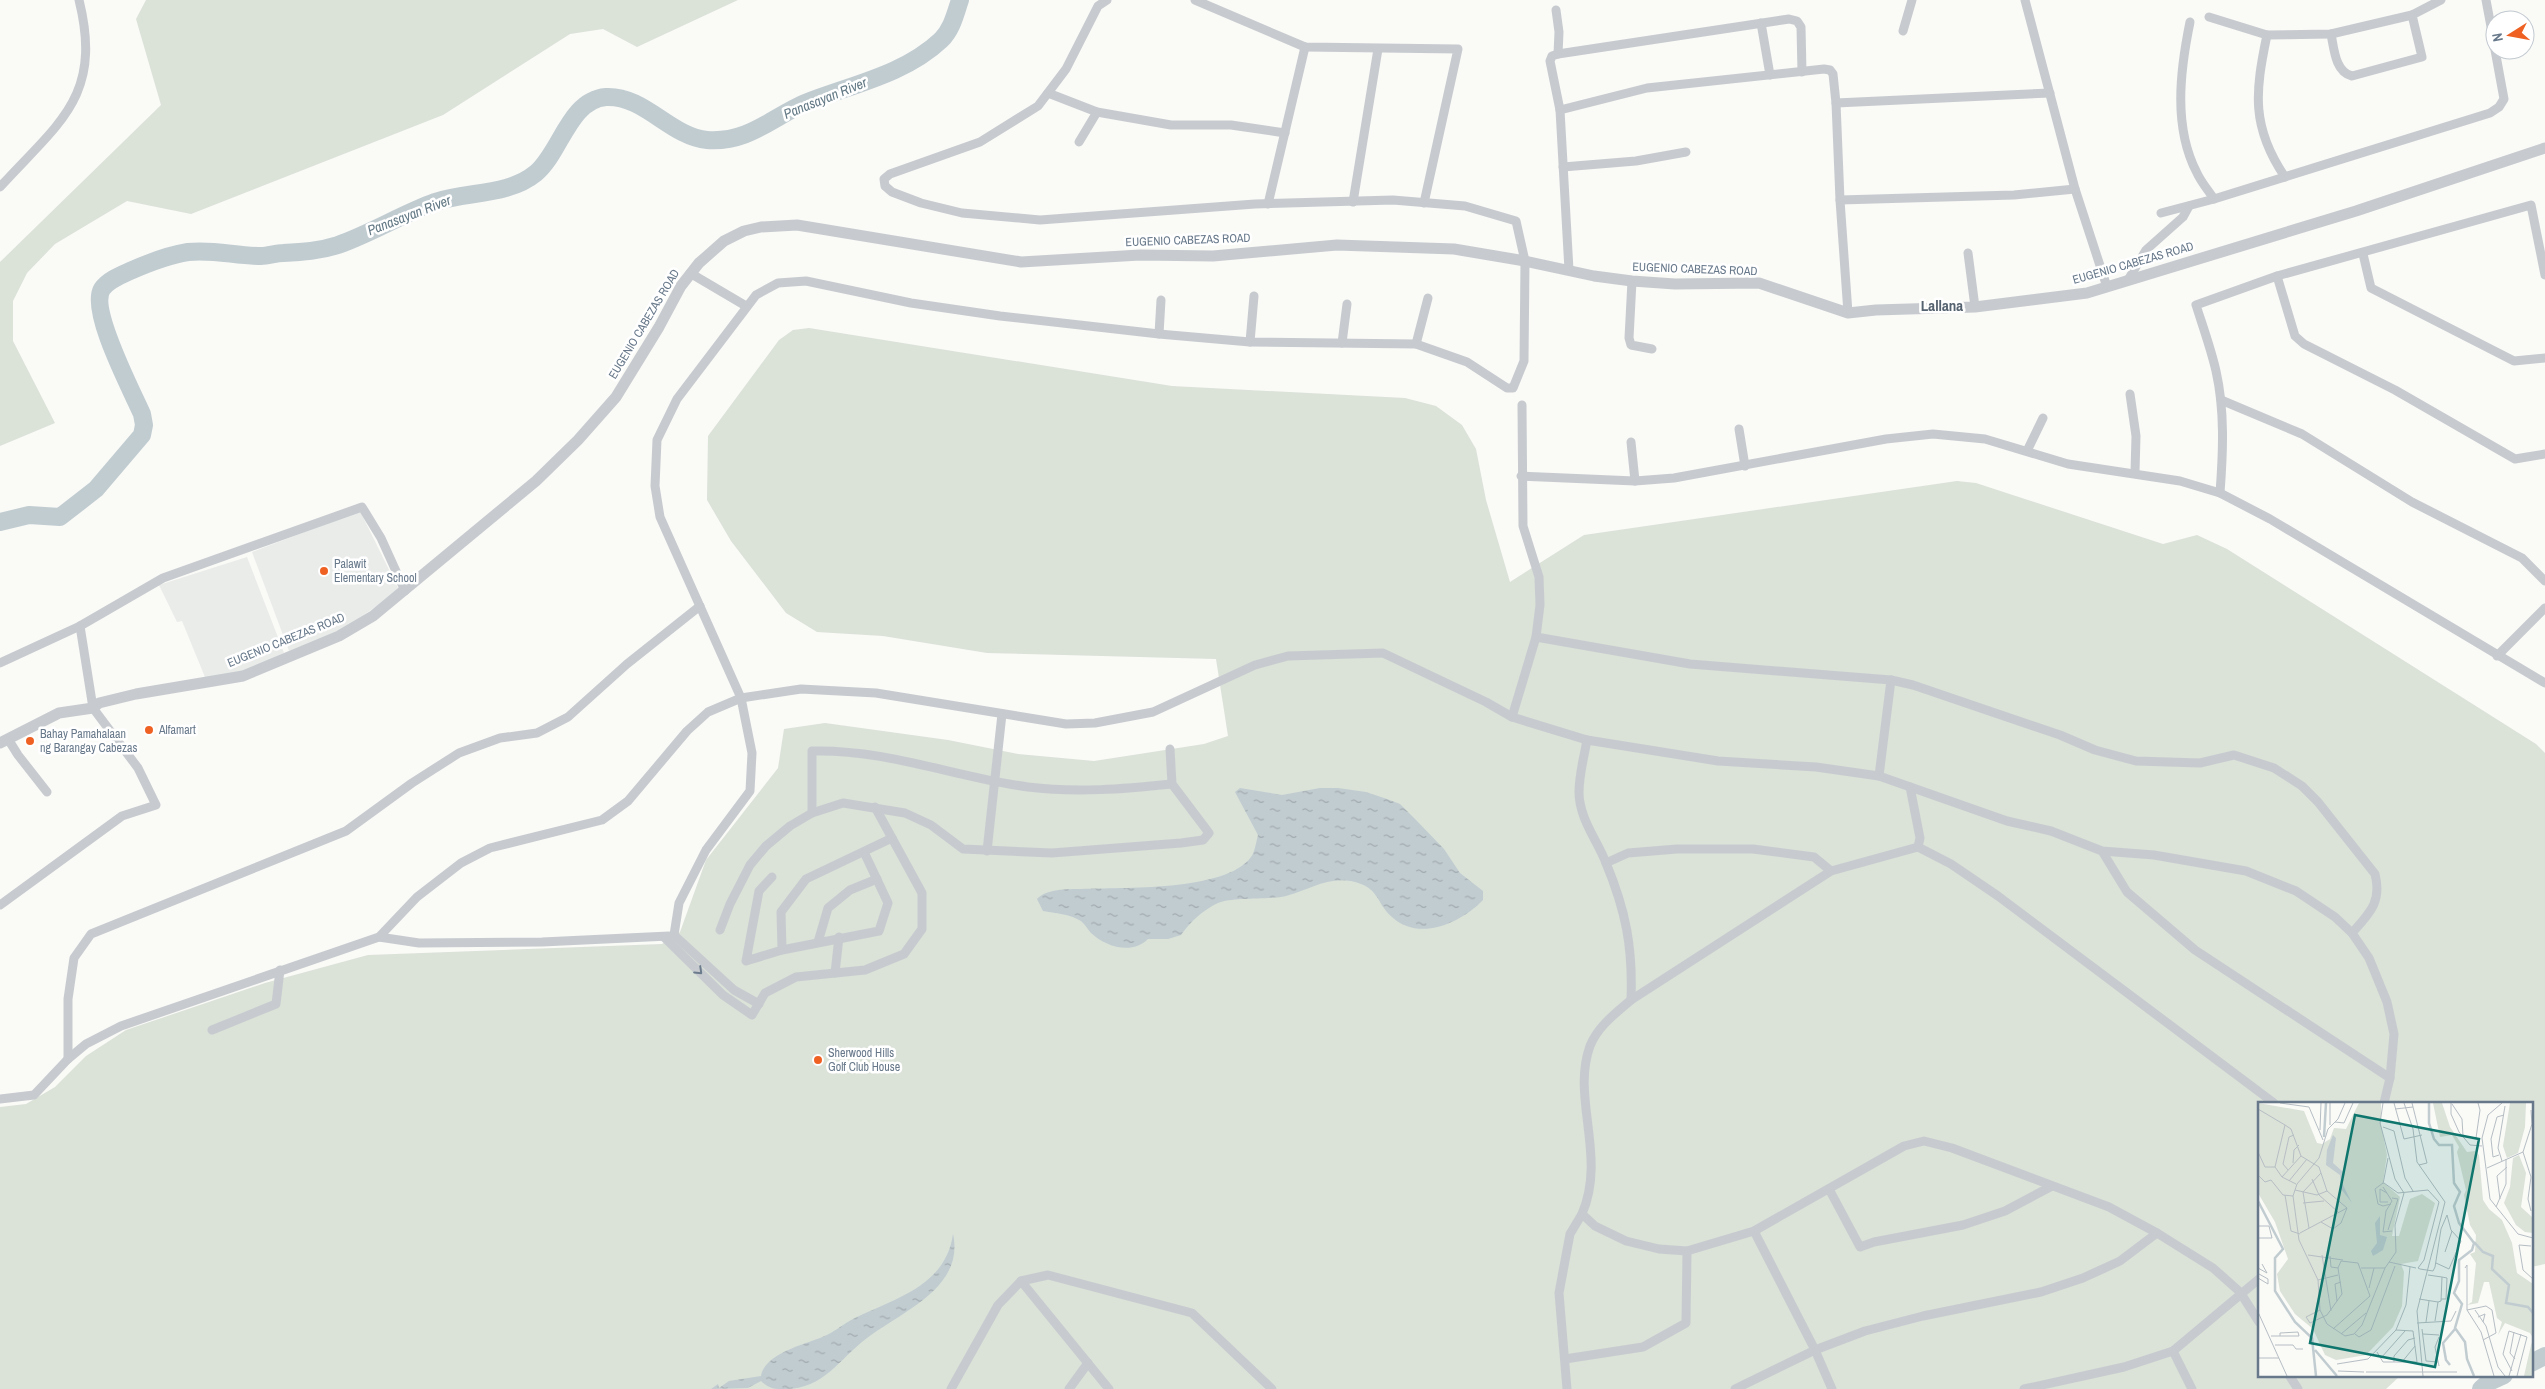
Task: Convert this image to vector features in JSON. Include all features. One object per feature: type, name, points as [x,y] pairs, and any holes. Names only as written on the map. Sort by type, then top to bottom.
[{"type":"street","points":[[1,185],[59,124],[80,90],[86,68],[79,0]]},
{"type":"street","points":[[674,935],[680,903],[706,850],[750,791],[752,753],[742,698],[660,517],[655,486],[657,440],[677,399],[746,306],[766,288],[778,284],[806,281],[911,303],[1000,316],[1250,342],[1416,344],[1467,362],[1507,388],[1513,388],[1524,361],[1525,261],[1516,221],[1465,206],[1393,200],[1268,204],[1040,220],[962,213],[921,204],[892,192],[885,186],[884,179],[890,174],[980,142],[1038,106],[1066,69],[1098,6],[1107,0]]},
{"type":"street","points":[[1195,0],[1305,47],[1458,49],[1424,203]]},
{"type":"street","points":[[1903,31],[1912,0]]},
{"type":"street","points":[[2025,0],[2075,189],[2107,287]]},
{"type":"street","points":[[2210,16],[2267,35],[2331,34],[2412,14],[2440,0]]},
{"type":"street","points":[[1556,10],[1559,32],[1558,54]]},
{"type":"street","points":[[2331,34],[2336,59],[2347,75],[2352,76],[2422,57],[2412,14]]},
{"type":"street","points":[[1569,270],[1560,110],[1550,61],[1552,56],[1789,19],[1800,24],[1802,72]]},
{"type":"street","points":[[2190,22],[2182,60],[2180,101],[2185,138],[2196,173],[2214,199]]},
{"type":"street","points":[[1761,23],[1770,75]]},
{"type":"street","points":[[2267,35],[2258,80],[2258,106],[2262,131],[2271,156],[2285,177]]},
{"type":"street","points":[[1268,204],[1305,47]]},
{"type":"street","points":[[1353,202],[1378,49]]},
{"type":"street","points":[[2160,213],[2214,199],[2490,114],[2499,107],[2504,98],[2497,60]]},
{"type":"street","points":[[1560,110],[1647,88],[1824,70],[1832,72],[1836,104],[1840,200],[1848,313]]},
{"type":"street","points":[[1048,93],[1098,112],[1170,125],[1231,126],[1285,133]]},
{"type":"street","points":[[1836,104],[2050,93]]},
{"type":"street","points":[[1078,142],[1098,112]]},
{"type":"street","name":"EUGENIO CABEZAS ROAD","points":[[4,741],[59,714],[93,708],[99,703],[136,694],[243,676],[339,636],[373,616],[536,481],[578,440],[616,397],[690,273],[732,236],[761,227],[797,225],[1021,262],[1140,255],[1213,256],[1336,245],[1454,249],[1525,261],[1594,276],[1632,281],[1759,283],[1848,313],[1876,310],[1975,307],[2087,293],[2356,211],[2545,148]]},
{"type":"street","points":[[1563,167],[1636,161],[1686,152]]},
{"type":"street","points":[[1840,200],[2014,194],[2075,189]]},
{"type":"street","points":[[2220,493],[2223,454],[2221,400],[2216,370],[2196,305],[2277,276],[2363,254],[2531,205],[2545,275]]},
{"type":"street","points":[[2128,280],[2146,250],[2183,217],[2189,206]]},
{"type":"street","points":[[1968,253],[1975,307]]},
{"type":"street","points":[[2363,254],[2369,290],[2514,361],[2545,358]]},
{"type":"street","points":[[690,273],[746,306]]},
{"type":"street","points":[[2277,276],[2295,336],[2304,344],[2396,390],[2515,459],[2545,454]]},
{"type":"street","points":[[1632,281],[1629,338],[1631,345],[1652,349]]},
{"type":"street","points":[[1250,342],[1254,296]]},
{"type":"street","points":[[1416,344],[1428,298]]},
{"type":"street","points":[[1160,334],[1161,300]]},
{"type":"street","points":[[1342,343],[1346,304]]},
{"type":"street","points":[[2130,394],[2136,436],[2135,472]]},
{"type":"street","points":[[2221,400],[2302,434],[2412,502],[2522,558],[2545,581]]},
{"type":"street","points":[[1512,717],[1536,637],[1540,605],[1539,577],[1523,526],[1521,476],[1522,405]]},
{"type":"street","points":[[2027,450],[2043,418]]},
{"type":"street","points":[[1739,429],[1744,466]]},
{"type":"street","points":[[1521,476],[1635,481],[1674,478],[1886,439],[1933,434],[1985,439],[2027,450],[2068,464],[2135,472],[2180,481],[2220,493],[2270,520],[2545,683]]},
{"type":"street","points":[[1631,442],[1635,481]]},
{"type":"street","points":[[0,663],[80,626],[163,578],[362,507],[381,538],[405,590]]},
{"type":"street","points":[[68,1059],[68,999],[74,958],[91,934],[346,831],[412,783],[459,753],[500,738],[537,733],[568,717],[626,664],[700,606]]},
{"type":"street","points":[[2497,656],[2545,608]]},
{"type":"street","points":[[0,905],[122,816],[156,805],[138,768],[93,708],[80,626]]},
{"type":"street","points":[[1536,637],[1690,664],[1891,680],[1913,685],[2060,735],[2095,750],[2136,760],[2200,763],[2234,755],[2274,768],[2302,786],[2318,802],[2375,874],[2379,888],[2375,906],[2352,933]]},
{"type":"street","points":[[379,938],[417,897],[461,863],[490,848],[602,820],[628,801],[687,731],[708,712],[742,698],[801,689],[876,693],[1066,724],[1095,724],[1153,712],[1255,665],[1288,656],[1384,653],[1486,702],[1512,717],[1587,740],[1718,761],[1816,767],[1879,776],[2007,821],[2051,831],[2102,851],[2154,855],[2246,871],[2296,890],[2335,917],[2352,933],[2369,958],[2387,1002],[2394,1034],[2390,1078],[2384,1102]]},
{"type":"street","points":[[1879,776],[1891,680]]},
{"type":"street","points":[[988,851],[1002,714]]},
{"type":"street","points":[[1587,740],[1579,793],[1586,821],[1606,863],[1628,924],[1632,972],[1631,1000]]},
{"type":"street","points":[[4,741],[18,755],[46,792]]},
{"type":"street","points":[[720,930],[730,904],[750,865],[766,846],[790,826],[812,813],[843,803],[905,813],[931,825],[963,849],[1052,853],[1154,846],[1203,840],[1209,833],[1172,784],[1170,749]]},
{"type":"street","points":[[812,813],[812,751],[832,750],[876,755],[995,781],[1079,791],[1172,784]]},
{"type":"street","points":[[1910,787],[1920,838],[1918,847]]},
{"type":"street","points":[[664,937],[723,995],[752,1015],[765,993],[796,977],[865,970],[904,954],[922,929],[922,893],[876,808]]},
{"type":"street","points":[[782,950],[781,912],[806,879],[892,838]]},
{"type":"street","points":[[1567,1389],[1559,1293],[1570,1234],[1582,1214],[1591,1185],[1591,1132],[1584,1074],[1590,1045],[1605,1022],[1631,1000],[1831,871],[1918,847],[1951,864],[1998,896],[2273,1102]]},
{"type":"street","points":[[1606,863],[1628,853],[1677,849],[1753,849],[1814,857],[1831,871]]},
{"type":"street","points":[[2102,851],[2127,892],[2195,950],[2390,1078]]},
{"type":"street","points":[[772,877],[759,892],[746,961],[782,950],[839,937],[850,938],[879,930],[888,903],[864,852]]},
{"type":"street","points":[[818,942],[828,908],[850,890],[877,879]]},
{"type":"street","points":[[0,1099],[34,1095],[68,1059],[86,1044],[121,1026],[280,970],[379,938],[429,943],[542,942],[674,935]]},
{"type":"street","points":[[674,935],[734,990],[759,1004]]},
{"type":"street","points":[[835,973],[839,937]]},
{"type":"street","points":[[212,1030],[276,1004],[280,970]]},
{"type":"street","points":[[1582,1214],[1595,1226],[1626,1242],[1659,1249],[1687,1252],[1754,1231],[1904,1146],[1924,1141],[1952,1148],[2110,1207],[2157,1233],[2213,1268],[2240,1292],[2258,1320]]},
{"type":"street","points":[[1829,1189],[1860,1247],[1874,1242],[1964,1225],[2006,1210],[2052,1186]]},
{"type":"street","points":[[1754,1231],[1816,1350],[1832,1389]]},
{"type":"street","points":[[1735,1389],[1816,1350],[1865,1331],[1924,1316],[2041,1292],[2083,1278],[2120,1261],[2157,1233]]},
{"type":"street","points":[[1565,1359],[1643,1347],[1686,1324],[1687,1252]]},
{"type":"street","points":[[951,1389],[998,1305],[1021,1280],[1048,1275],[1192,1313],[1272,1389]]},
{"type":"street","points":[[1021,1280],[1109,1389]]},
{"type":"street","points":[[2024,1389],[2124,1368],[2173,1351],[2240,1292],[2258,1280]]},
{"type":"street","points":[[2173,1351],[2192,1389]]},
{"type":"street","points":[[1069,1389],[1088,1363]]},
{"type":"street","points":[[2290,1376],[2298,1389]]},
{"type":"shaded area","points":[[146,0],[738,0],[637,47],[603,29],[570,34],[443,115],[191,214],[127,201],[55,244],[27,273],[13,301],[13,341],[55,423],[0,446],[0,262],[161,105],[136,19]]},
{"type":"shaded area","points":[[809,328],[1172,386],[1405,398],[1436,406],[1462,425],[1476,449],[1486,500],[1510,582],[1584,535],[1957,481],[1976,483],[2163,544],[2197,535],[2227,549],[2536,744],[2545,753],[2545,1264],[2532,1267],[2532,1102],[2258,1102],[2258,1376],[2400,1376],[2386,1389],[0,1389],[0,1107],[26,1104],[55,1087],[86,1056],[126,1030],[265,983],[368,955],[662,944],[680,932],[706,860],[778,768],[784,729],[825,723],[948,740],[1018,754],[1094,761],[1204,744],[1228,736],[1216,659],[987,653],[883,636],[817,632],[786,613],[731,541],[707,500],[708,436],[779,340],[793,330]]},
{"type":"shaded area","name":"Palawit Elementary School","points":[[360,511],[399,590],[343,630],[289,651],[252,552]]},
{"type":"shaded area","points":[[247,557],[284,653],[240,674],[207,682],[182,621],[177,622],[159,585]]},
{"type":"water","points":[[1240,788],[1282,795],[1320,788],[1338,788],[1366,792],[1400,804],[1444,849],[1460,873],[1483,891],[1483,900],[1452,922],[1427,929],[1415,928],[1403,924],[1392,917],[1367,887],[1351,881],[1326,882],[1286,896],[1224,901],[1207,909],[1181,935],[1168,939],[1148,939],[1142,944],[1127,948],[1111,945],[1097,938],[1077,919],[1043,911],[1037,899],[1051,891],[1146,887],[1197,882],[1220,876],[1238,868],[1251,857],[1258,835],[1235,792]]},
{"type":"water","points":[[953,1234],[954,1253],[949,1269],[940,1284],[912,1308],[867,1338],[821,1378],[799,1388],[772,1388],[761,1381],[748,1388],[711,1389],[718,1384],[719,1388],[729,1381],[761,1376],[764,1368],[770,1361],[779,1355],[827,1335],[853,1319],[917,1288],[941,1266],[949,1251]]},
{"type":"waterway","name":"Panasayan River","points":[[0,522],[29,515],[60,517],[96,489],[142,435],[144,425],[142,414],[113,351],[101,314],[100,299],[102,289],[115,278],[173,255],[188,252],[206,251],[261,256],[324,249],[351,240],[435,202],[513,186],[536,173],[545,164],[566,128],[583,107],[593,100],[606,97],[620,98],[633,102],[681,132],[694,137],[707,140],[735,138],[747,134],[805,103],[894,71],[910,62],[926,52],[945,36],[953,22],[960,0]]},
{"type":"waterway","points":[[2532,1362],[2545,1356]]},
{"type":"waterway","points":[[2481,1389],[2489,1382],[2502,1376]]},
{"type":"place","name":"Palawit Elementary School","points":[[324,571]]},
{"type":"place","name":"Alfamart","points":[[149,730]]},
{"type":"place","name":"Bahay Pamahalaan ng Barangay Cabezas","points":[[30,741]]},
{"type":"place","name":"Sherwood Hills Golf Club House","points":[[818,1060]]},
{"type":"district","name":"Lallana","points":[[1942,306]]}]
